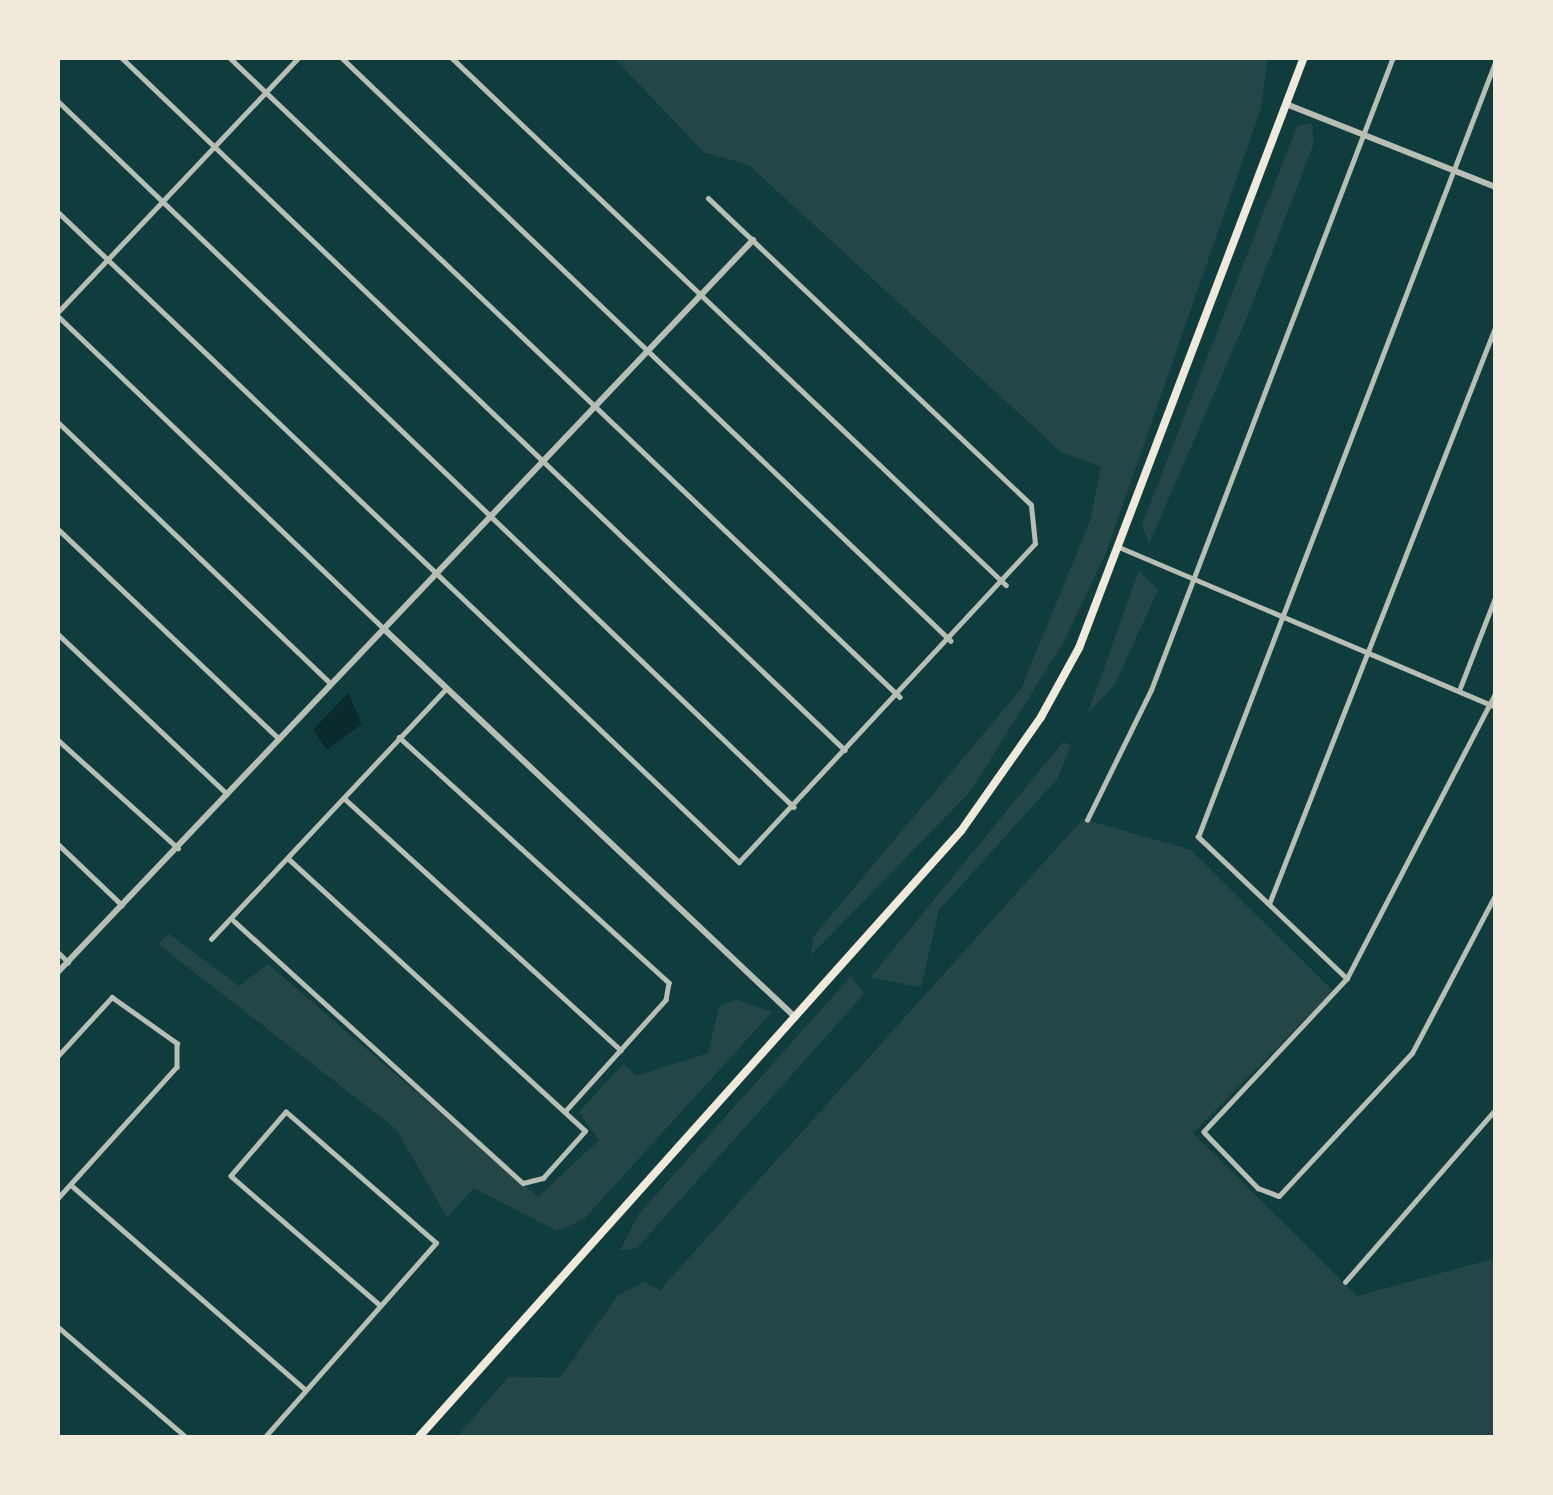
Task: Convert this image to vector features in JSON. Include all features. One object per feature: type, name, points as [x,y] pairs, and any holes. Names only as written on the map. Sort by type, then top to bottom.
[{"type":"main road","points":[[418,1438],[994,789],[1078,649],[1304,57]]},
{"type":"street","points":[[122,57],[846,751]]},
{"type":"street","points":[[229,57],[900,698]]},
{"type":"street","points":[[299,57],[57,314],[444,691],[795,1017]]},
{"type":"street","points":[[341,57],[951,640]]},
{"type":"street","points":[[451,57],[1006,585]]},
{"type":"street","points":[[1087,820],[1191,584],[1393,57]]},
{"type":"street","points":[[1347,979],[1198,837],[1496,60]]},
{"type":"street","points":[[57,100],[794,807]]},
{"type":"street","points":[[1286,104],[1496,187]]},
{"type":"street","points":[[57,211],[739,862],[1030,560],[1034,516],[708,199]]},
{"type":"street","points":[[57,973],[440,575],[753,240]]},
{"type":"street","points":[[1269,904],[1496,325]]},
{"type":"street","points":[[57,421],[332,684]]},
{"type":"street","points":[[57,528],[280,740]]},
{"type":"street","points":[[1119,547],[1191,584],[1372,650],[1493,705]]},
{"type":"street","points":[[1460,688],[1496,595]]},
{"type":"street","points":[[57,633],[227,795]]},
{"type":"street","points":[[212,939],[234,921],[444,691]]},
{"type":"street","points":[[1496,693],[1347,979],[1204,1132],[1279,1196],[1412,1053],[1496,894]]},
{"type":"street","points":[[399,737],[668,982],[666,1000],[567,1110]]},
{"type":"street","points":[[57,739],[178,848]]},
{"type":"street","points":[[345,799],[621,1050]]},
{"type":"street","points":[[57,843],[122,905]]},
{"type":"street","points":[[234,921],[535,1186],[585,1131],[289,860]]},
{"type":"street","points":[[57,951],[68,962]]},
{"type":"street","points":[[57,1057],[112,998],[177,1043],[177,1066],[57,1200]]},
{"type":"street","points":[[1345,1282],[1496,1109]]},
{"type":"street","points":[[263,1438],[436,1244],[296,1116],[275,1118],[231,1176],[380,1306]]},
{"type":"street","points":[[71,1185],[305,1389]]},
{"type":"street","points":[[57,1326],[187,1438]]},
{"type":"shaded area","points":[[613,57],[1268,57],[1261,108],[1106,553],[1063,643],[970,792],[811,955],[813,937],[1021,689],[1090,521],[1101,467],[1061,452],[749,165],[704,152]]},
{"type":"shaded area","points":[[1312,123],[1314,143],[1248,315],[1149,544],[1142,525],[1297,126]]},
{"type":"shaded area","points":[[1139,570],[1158,590],[1115,684],[1088,713]]},
{"type":"shaded area","points":[[348,693],[362,724],[327,750],[313,730]]},
{"type":"shaded area","points":[[1063,742],[1071,745],[1058,778],[939,910],[921,987],[870,978]]},
{"type":"shaded area","points":[[1083,819],[1191,850],[1333,991],[1193,1133],[1357,1296],[1496,1258],[1496,1438],[456,1438],[508,1377],[560,1378],[618,1295],[644,1282],[660,1290]]},
{"type":"shaded area","points":[[169,934],[239,986],[268,964],[538,1197],[599,1140],[579,1112],[623,1064],[637,1076],[708,1053],[719,1007],[736,999],[772,1012],[584,1219],[557,1231],[474,1188],[447,1217],[396,1129],[158,944]]},
{"type":"shaded area","points":[[851,976],[864,994],[637,1248],[620,1250],[638,1215]]}]
